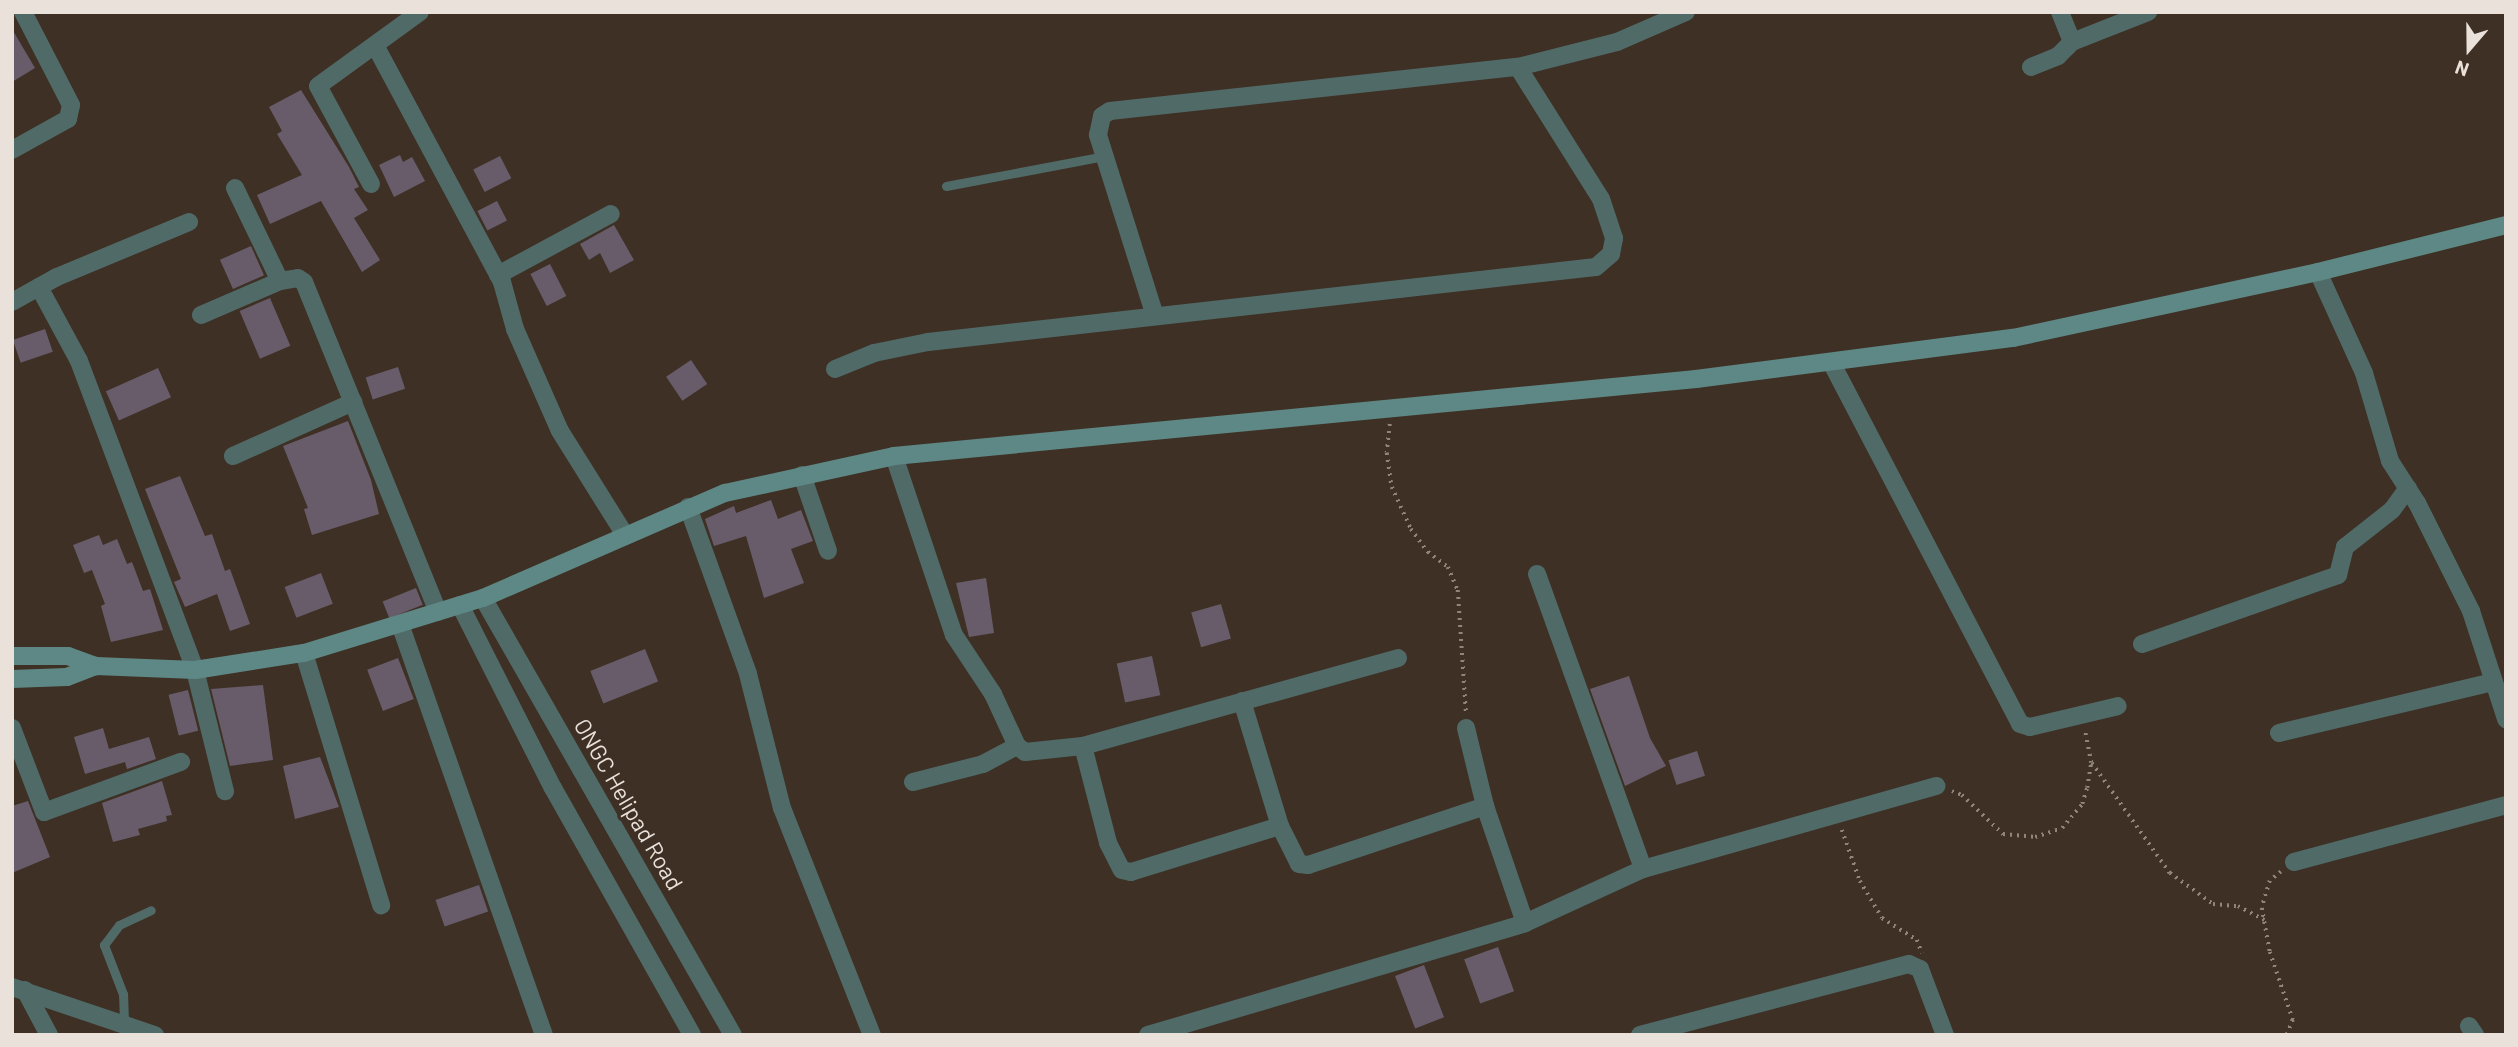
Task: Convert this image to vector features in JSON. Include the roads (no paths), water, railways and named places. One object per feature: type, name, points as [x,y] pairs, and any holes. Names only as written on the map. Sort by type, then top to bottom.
[{"type":"street","points":[[12,150],[68,119],[71,105],[23,12]]},
{"type":"street","points":[[371,184],[317,88],[420,12]]},
{"type":"street","points":[[1155,316],[1105,156],[1098,125],[1110,111],[1518,67],[1617,42],[1686,12]]},
{"type":"street","points":[[2060,12],[2072,42]]},
{"type":"street","points":[[2031,67],[2058,55],[2072,42],[2148,12]]},
{"type":"street","points":[[376,47],[498,275],[515,329],[560,432],[625,535]]},
{"type":"street","points":[[835,369],[874,353],[928,342],[1596,267],[1611,254],[1614,238],[1601,200],[1518,67]]},
{"type":"street","points":[[235,188],[280,281]]},
{"type":"street","points":[[498,275],[611,214]]},
{"type":"street","points":[[12,302],[39,287],[189,222]]},
{"type":"street","points":[[12,656],[68,656],[96,666],[195,670],[304,653],[483,598],[725,493],[894,456],[1392,409],[1831,362],[2013,338],[2318,272],[2506,225]]},
{"type":"street","points":[[2318,272],[2364,373],[2390,461],[2409,488],[2471,611],[2506,719]]},
{"type":"street","points":[[201,315],[280,281],[298,278],[304,282],[438,612]]},
{"type":"street","points":[[39,287],[84,373],[195,670],[225,792]]},
{"type":"street","points":[[1831,362],[2020,724],[2030,727],[2118,706]]},
{"type":"street","points":[[233,456],[353,402]]},
{"type":"street","points":[[894,456],[954,635],[993,694],[1017,746],[1035,753],[1083,746],[1398,658]]},
{"type":"street","points":[[802,475],[828,551]]},
{"type":"street","points":[[2143,644],[2338,575],[2344,547],[2392,510],[2409,488]]},
{"type":"street","points":[[688,507],[748,674],[782,808],[872,1035]]},
{"type":"street","points":[[1537,574],[1643,869]]},
{"type":"street","name":"ONGC Helipad Road","points":[[483,598],[733,1035]]},
{"type":"street","points":[[460,605],[554,788],[692,1035]]},
{"type":"street","points":[[400,624],[544,1035]]},
{"type":"street","points":[[304,653],[381,905]]},
{"type":"street","points":[[12,679],[66,677],[96,666]]},
{"type":"street","points":[[2279,733],[2493,682]]},
{"type":"street","points":[[1242,701],[1280,826],[1293,857],[1299,864],[1308,865],[1485,806]]},
{"type":"street","points":[[12,728],[44,812],[181,762]]},
{"type":"street","points":[[1466,728],[1485,806],[1525,923]]},
{"type":"street","points":[[913,782],[983,764],[1017,746]]},
{"type":"street","points":[[1083,746],[1104,831],[1122,870],[1131,872],[1280,826]]},
{"type":"street","points":[[1148,1035],[1196,1028],[1525,923],[1643,869],[1937,786]]},
{"type":"street","points":[[2294,862],[2506,805]]},
{"type":"street","points":[[1640,1035],[1900,965],[1920,969],[1945,1035]]},
{"type":"street","points":[[19,988],[124,1021],[155,1035]]},
{"type":"street","points":[[19,988],[49,1035]]},
{"type":"lane","points":[[946,186],[1105,156]]},
{"type":"lane","points":[[124,1021],[123,994],[104,945],[119,925],[151,910]]}]
